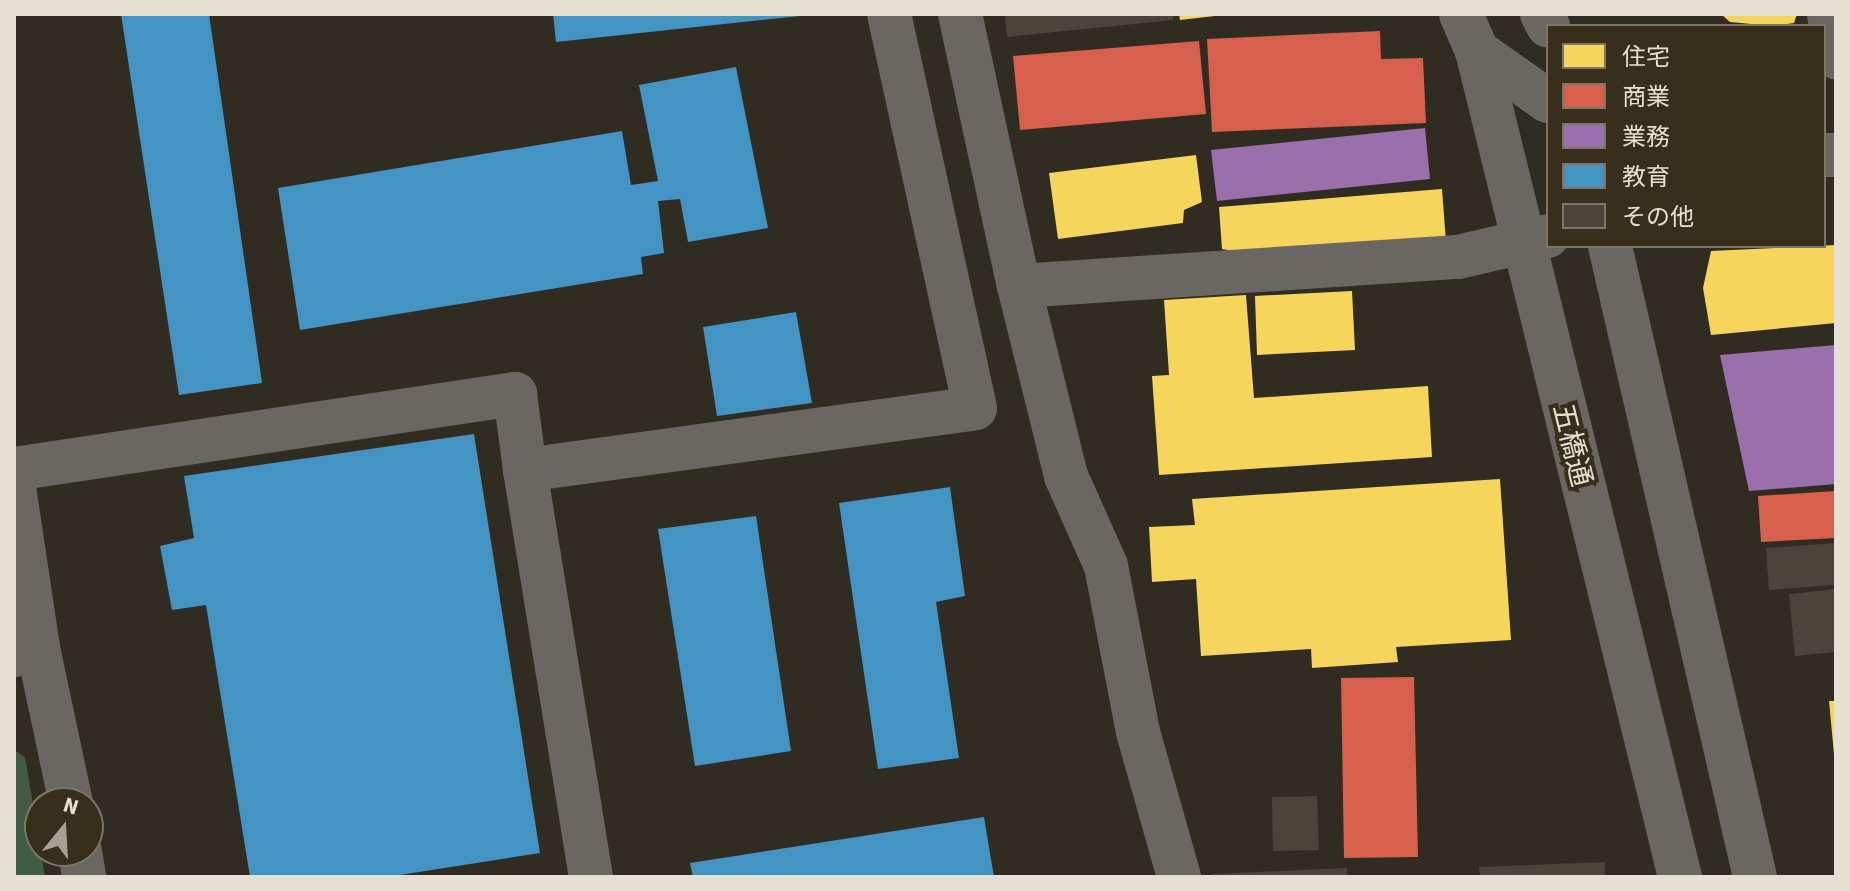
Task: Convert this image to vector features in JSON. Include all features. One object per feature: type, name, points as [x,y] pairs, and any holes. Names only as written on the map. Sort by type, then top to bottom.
[{"type":"street","points":[[525,470],[975,408],[889,14]]},
{"type":"street","points":[[960,14],[1019,286],[1066,476],[1106,566],[1138,732],[1179,877]]},
{"type":"street","points":[[1829,14],[1836,57]]},
{"type":"street","points":[[1469,33],[1546,99]]},
{"type":"street","name":"五橋通","points":[[1469,33],[1535,239],[1680,877]]},
{"type":"street","points":[[1019,286],[1458,257],[1535,239]]},
{"type":"street","points":[[1610,248],[1755,877]]},
{"type":"street","points":[[14,469],[515,394],[591,877]]},
{"type":"street","points":[[14,487],[26,651],[66,787]]},
{"type":"green space","points":[[14,750],[25,757],[30,787],[24,787],[24,867],[43,867],[45,877],[14,877]]},
{"type":"building: 住宅","points":[[1179,14],[1215,14],[1215,16],[1180,20]]},
{"type":"building: 住宅","points":[[1721,14],[1797,14],[1794,23],[1787,24],[1730,22]]},
{"type":"building: 住宅","points":[[1196,155],[1202,202],[1184,210],[1183,223],[1058,239],[1049,173]]},
{"type":"building: 住宅","points":[[1442,189],[1446,242],[1239,252],[1222,249],[1219,207]]},
{"type":"building: 住宅","points":[[1826,245],[1836,245],[1836,323],[1711,335],[1703,288],[1711,251],[1826,248]]},
{"type":"building: 住宅","points":[[1352,291],[1355,350],[1257,355],[1255,296]]},
{"type":"building: 住宅","points":[[1246,295],[1254,398],[1428,386],[1432,457],[1159,475],[1152,376],[1169,375],[1164,300]]},
{"type":"building: 住宅","points":[[1500,479],[1511,640],[1396,647],[1398,662],[1312,668],[1311,649],[1201,656],[1196,579],[1152,582],[1149,527],[1195,525],[1192,499]]},
{"type":"building: 住宅","points":[[1829,701],[1836,701],[1836,754],[1834,754]]},
{"type":"building: 商業","points":[[1380,31],[1381,59],[1423,58],[1426,123],[1212,132],[1207,39]]},
{"type":"building: 商業","points":[[1199,41],[1206,114],[1020,130],[1013,56]]},
{"type":"building: 商業","points":[[1836,491],[1836,538],[1761,542],[1758,496]]},
{"type":"building: 商業","points":[[1414,677],[1418,857],[1344,858],[1341,678]]},
{"type":"building: 業務","points":[[1425,128],[1430,179],[1217,201],[1211,150]]},
{"type":"building: 業務","points":[[1836,345],[1836,484],[1749,491],[1720,355]]},
{"type":"building: 教育","points":[[121,14],[209,14],[262,383],[179,395]]},
{"type":"building: 教育","points":[[553,14],[800,14],[800,16],[556,42]]},
{"type":"building: 教育","points":[[736,67],[768,228],[688,242],[680,199],[658,201],[664,253],[641,257],[643,274],[300,330],[278,188],[622,131],[631,185],[658,181],[639,85]]},
{"type":"building: 教育","points":[[796,312],[812,403],[717,416],[703,327]]},
{"type":"building: 教育","points":[[474,434],[540,853],[387,877],[250,877],[206,605],[172,610],[160,546],[194,538],[184,476]]},
{"type":"building: 教育","points":[[950,487],[965,596],[936,602],[959,758],[878,769],[839,503]]},
{"type":"building: 教育","points":[[756,516],[791,751],[695,766],[658,529]]},
{"type":"building: 教育","points":[[984,817],[994,877],[693,877],[690,863]]},
{"type":"building: その他","points":[[1005,14],[1173,14],[1173,20],[1007,37]]},
{"type":"building: その他","points":[[1836,543],[1836,585],[1769,590],[1766,548]]},
{"type":"building: その他","points":[[1836,589],[1836,652],[1795,656],[1789,594]]},
{"type":"building: その他","points":[[1317,796],[1319,850],[1273,851],[1272,797]]},
{"type":"building: その他","points":[[1605,862],[1605,877],[1480,877],[1479,867]]},
{"type":"building: その他","points":[[1347,868],[1347,877],[1213,877],[1213,874]]}]
